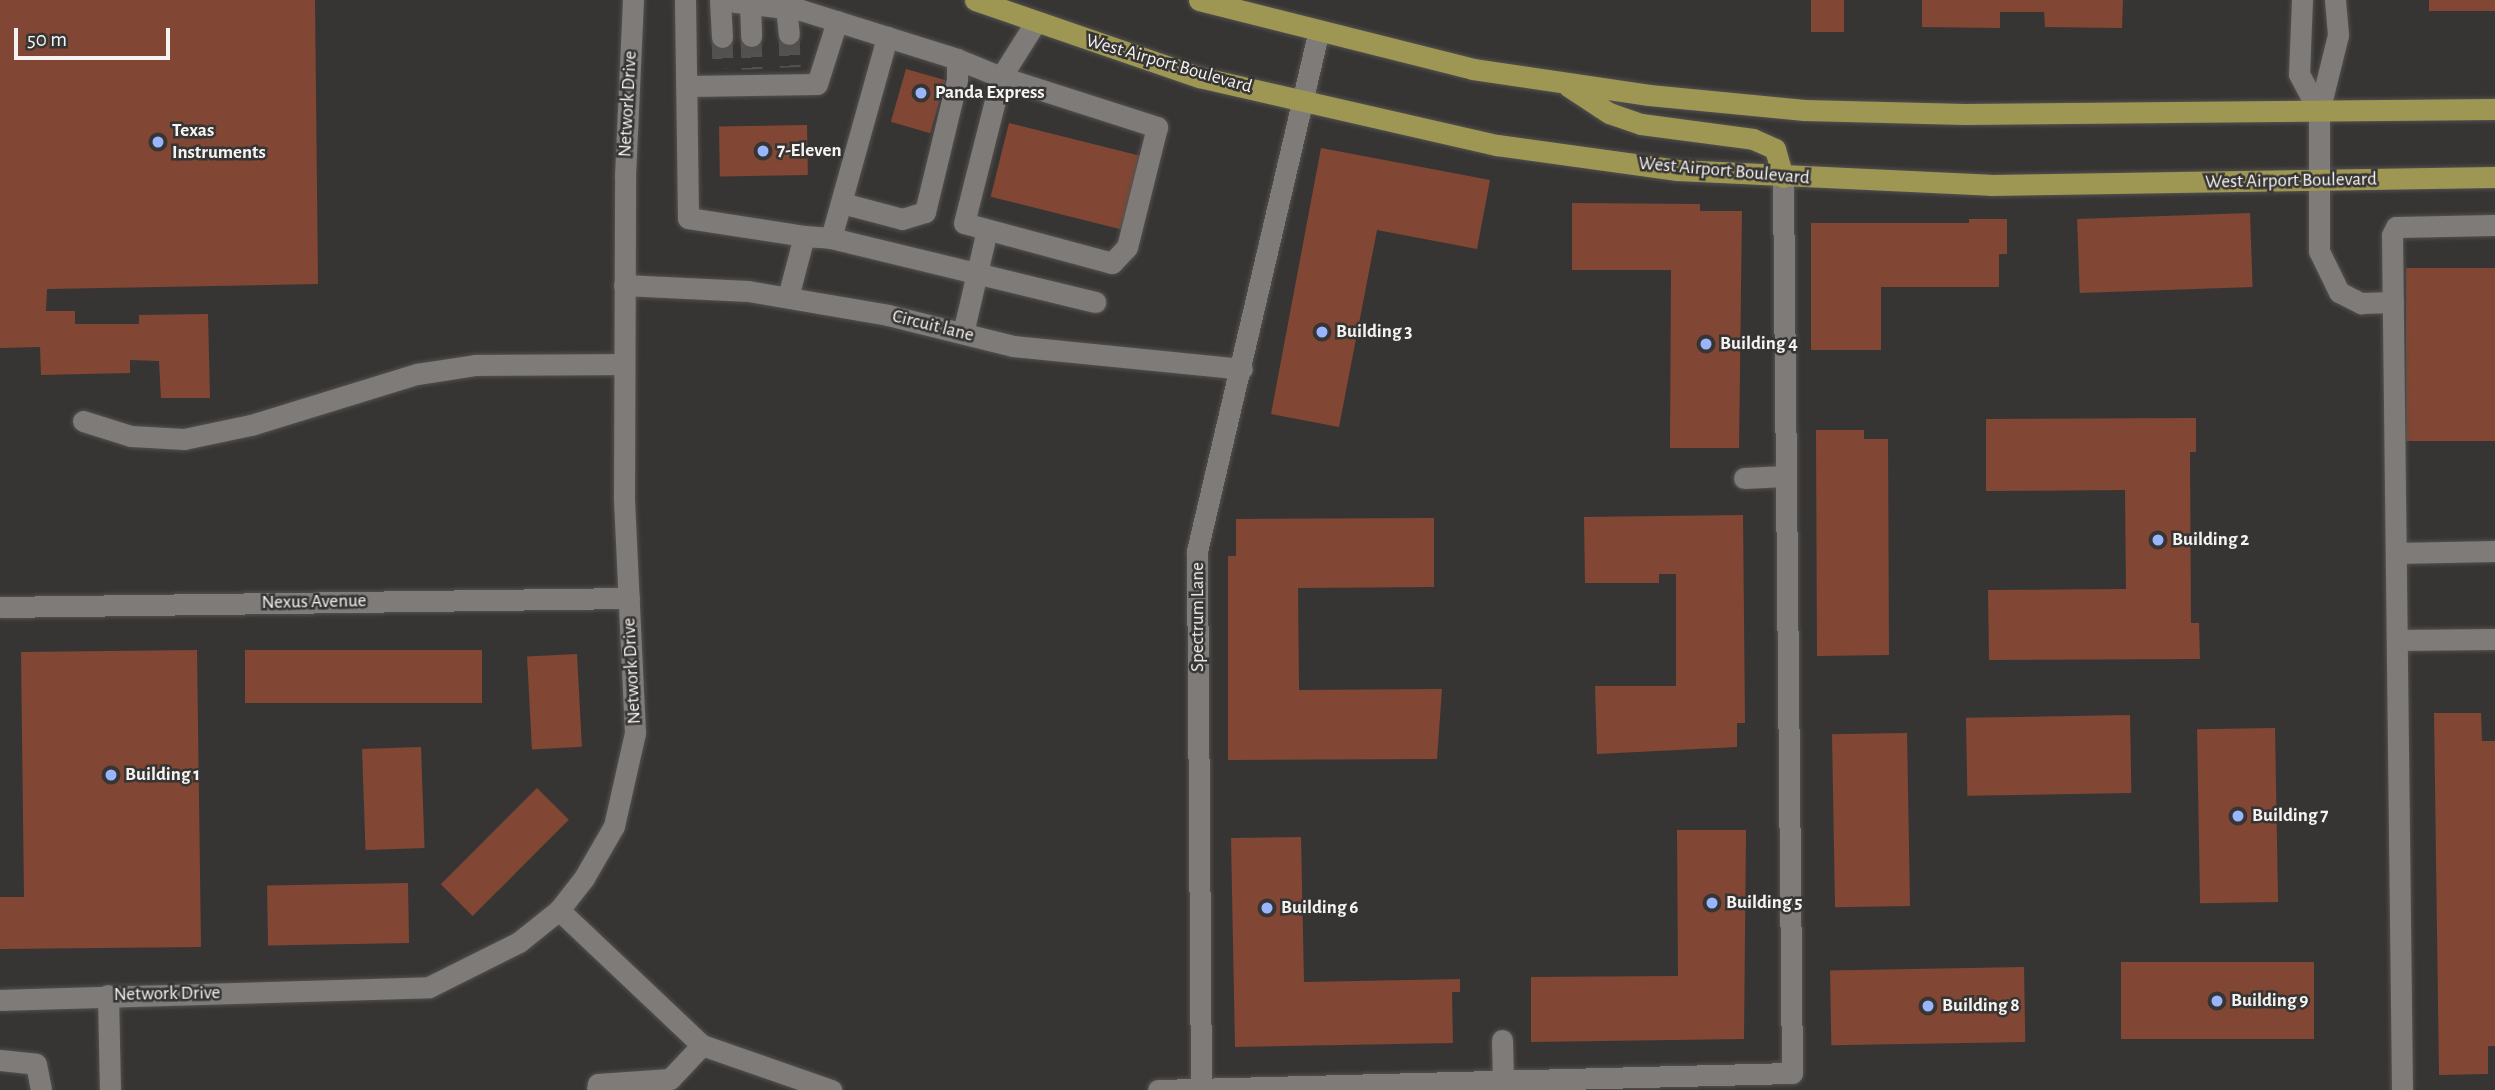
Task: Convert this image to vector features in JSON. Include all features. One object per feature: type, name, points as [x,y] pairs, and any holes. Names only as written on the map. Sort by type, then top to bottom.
[{"type":"main road","name":"West Airport Boulevard","points":[[975,0],[1035,23],[1199,77],[1497,145],[1677,170],[1990,185],[2495,177]]},
{"type":"main road","points":[[1199,0],[1318,34],[1472,69],[1804,110],[2319,112],[2495,109]]},
{"type":"main road","points":[[1563,82],[1609,113],[1641,124],[1753,139],[1775,149],[1783,177]]},
{"type":"street","name":"Network Drive","points":[[0,1000],[429,987],[519,942],[559,910],[614,826],[632,747],[624,285],[633,0]]},
{"type":"street","points":[[685,0],[689,86],[688,218],[831,238],[1095,302]]},
{"type":"street","points":[[722,37],[720,0],[797,6],[957,59],[1001,77],[1157,127],[1127,247],[1112,263],[964,223],[1001,77],[1035,23]]},
{"type":"street","points":[[2302,0],[2300,74],[2319,112]]},
{"type":"street","points":[[2335,0],[2337,35],[2330,83],[2319,112],[2319,251],[2325,273],[2339,292],[2361,303],[2393,302]]},
{"type":"street","points":[[750,3],[751,36]]},
{"type":"street","points":[[789,34],[797,6]]},
{"type":"street","points":[[689,86],[724,77],[790,76],[817,84],[837,21]]},
{"type":"street","name":"Spectrum Lane","points":[[1201,1089],[1197,551],[1242,369],[1318,34]]},
{"type":"street","points":[[831,238],[887,37]]},
{"type":"street","points":[[842,203],[902,219],[925,212],[957,80],[957,59]]},
{"type":"street","points":[[1158,1090],[1792,1073],[1783,177]]},
{"type":"street","points":[[2402,1090],[2393,302],[2396,227],[2495,225]]},
{"type":"street","points":[[963,333],[987,230]]},
{"type":"street","points":[[788,297],[804,236]]},
{"type":"street","name":"Circuit lane","points":[[624,285],[788,297],[1013,346],[1242,369]]},
{"type":"street","points":[[83,421],[131,436],[184,439],[251,425],[418,374],[476,365],[624,364]]},
{"type":"street","points":[[1744,478],[1784,476]]},
{"type":"street","points":[[2396,553],[2495,551]]},
{"type":"street","name":"Nexus Avenue","points":[[0,607],[629,598]]},
{"type":"street","points":[[2397,640],[2495,639]]},
{"type":"street","points":[[559,910],[702,1045],[831,1090]]},
{"type":"street","points":[[108,995],[110,1090]]},
{"type":"street","points":[[1502,1040],[1503,1080]]},
{"type":"street","points":[[597,1090],[598,1084],[670,1079],[702,1045]]},
{"type":"street","points":[[0,1060],[36,1064],[41,1090]]},
{"type":"building","name":"Texas Instruments","points":[[0,0],[315,0],[318,284],[47,289],[46,311],[75,311],[75,324],[139,324],[139,315],[208,314],[210,398],[161,398],[159,361],[130,360],[130,373],[41,375],[40,347],[0,348]]},
{"type":"building","points":[[1811,0],[1844,0],[1844,32],[1811,32]]},
{"type":"building","points":[[1922,0],[2123,0],[2122,28],[2045,27],[2044,12],[2000,12],[2000,28],[1922,27]]},
{"type":"building","points":[[2429,0],[2495,0],[2495,11],[2429,11]]},
{"type":"building","name":"Panda Express","points":[[906,69],[945,80],[930,133],[891,122]]},
{"type":"building","points":[[1009,123],[1143,156],[1125,230],[991,197]]},
{"type":"building","name":"7-Eleven","points":[[807,125],[808,175],[720,177],[719,127]]},
{"type":"building","name":"Building 3","points":[[1321,148],[1490,180],[1477,249],[1377,230],[1339,427],[1271,414]]},
{"type":"building","name":"Building 4","points":[[1572,203],[1700,204],[1700,211],[1742,211],[1739,448],[1670,448],[1671,270],[1572,270]]},
{"type":"building","points":[[2250,213],[2253,287],[2080,293],[2077,219]]},
{"type":"building","points":[[1969,219],[2007,219],[2007,254],[1999,254],[1999,287],[1881,287],[1881,350],[1811,350],[1811,223],[1969,223]]},
{"type":"building","points":[[2406,268],[2495,268],[2495,441],[2406,441]]},
{"type":"building","name":"Building 2","points":[[2196,418],[2196,452],[2190,452],[2191,623],[2199,623],[2200,659],[1989,660],[1988,590],[2126,589],[2125,490],[1986,491],[1986,419]]},
{"type":"building","points":[[1816,430],[1864,430],[1864,439],[1888,439],[1889,655],[1817,656]]},
{"type":"building","points":[[1743,515],[1745,723],[1737,723],[1737,747],[1597,754],[1595,686],[1676,686],[1676,574],[1659,574],[1659,583],[1585,583],[1584,517]]},
{"type":"building","points":[[1434,518],[1434,587],[1298,588],[1299,690],[1442,689],[1437,759],[1228,760],[1228,556],[1236,556],[1236,519]]},
{"type":"building","name":"Building 1","points":[[197,650],[201,947],[0,949],[0,897],[24,897],[21,652]]},
{"type":"building","points":[[245,650],[482,650],[482,703],[245,703]]},
{"type":"building","points":[[577,654],[582,747],[532,749],[527,657]]},
{"type":"building","points":[[2434,713],[2481,713],[2482,741],[2495,741],[2495,1046],[2488,1046],[2488,1074],[2439,1075]]},
{"type":"building","points":[[2130,715],[2131,793],[1967,796],[1966,718]]},
{"type":"building","name":"Building 7","points":[[2275,728],[2278,902],[2200,903],[2197,729]]},
{"type":"building","name":"Building 5","points":[[1907,733],[1910,906],[1835,907],[1832,734]]},
{"type":"building","points":[[421,747],[425,848],[366,850],[362,749]]},
{"type":"building","points":[[537,788],[569,820],[473,916],[441,884]]},
{"type":"building","name":"Building 5","points":[[1677,830],[1746,830],[1744,1039],[1531,1042],[1531,977],[1678,976]]},
{"type":"building","name":"Building 6","points":[[1301,837],[1304,982],[1460,979],[1460,992],[1452,992],[1453,1043],[1235,1047],[1231,838]]},
{"type":"building","points":[[408,883],[409,943],[268,945],[267,885]]},
{"type":"building","name":"Building 9","points":[[2121,962],[2314,962],[2314,1039],[2121,1039]]},
{"type":"building","name":"Building 8","points":[[2024,967],[2025,1042],[1831,1045],[1830,970]]},
{"type":"tunnel","points":[[789,34],[790,67]]},
{"type":"tunnel","points":[[751,36],[752,69]]},
{"type":"tunnel","points":[[722,37],[723,68]]},
{"type":"place","name":"Panda Express","points":[[921,93]]},
{"type":"place","name":"Texas Instruments","points":[[158,142]]},
{"type":"place","name":"7-Eleven","points":[[763,151]]},
{"type":"place","name":"Building 3","points":[[1322,332]]},
{"type":"place","name":"Building 4","points":[[1706,344]]},
{"type":"place","name":"Building 2","points":[[2158,540]]},
{"type":"place","name":"Building 1","points":[[111,775]]},
{"type":"place","name":"Building 7","points":[[2238,816]]},
{"type":"place","name":"Building 5","points":[[1712,903]]},
{"type":"place","name":"Building 6","points":[[1267,908]]},
{"type":"place","name":"Building 9","points":[[2217,1001]]},
{"type":"place","name":"Building 8","points":[[1928,1006]]}]
